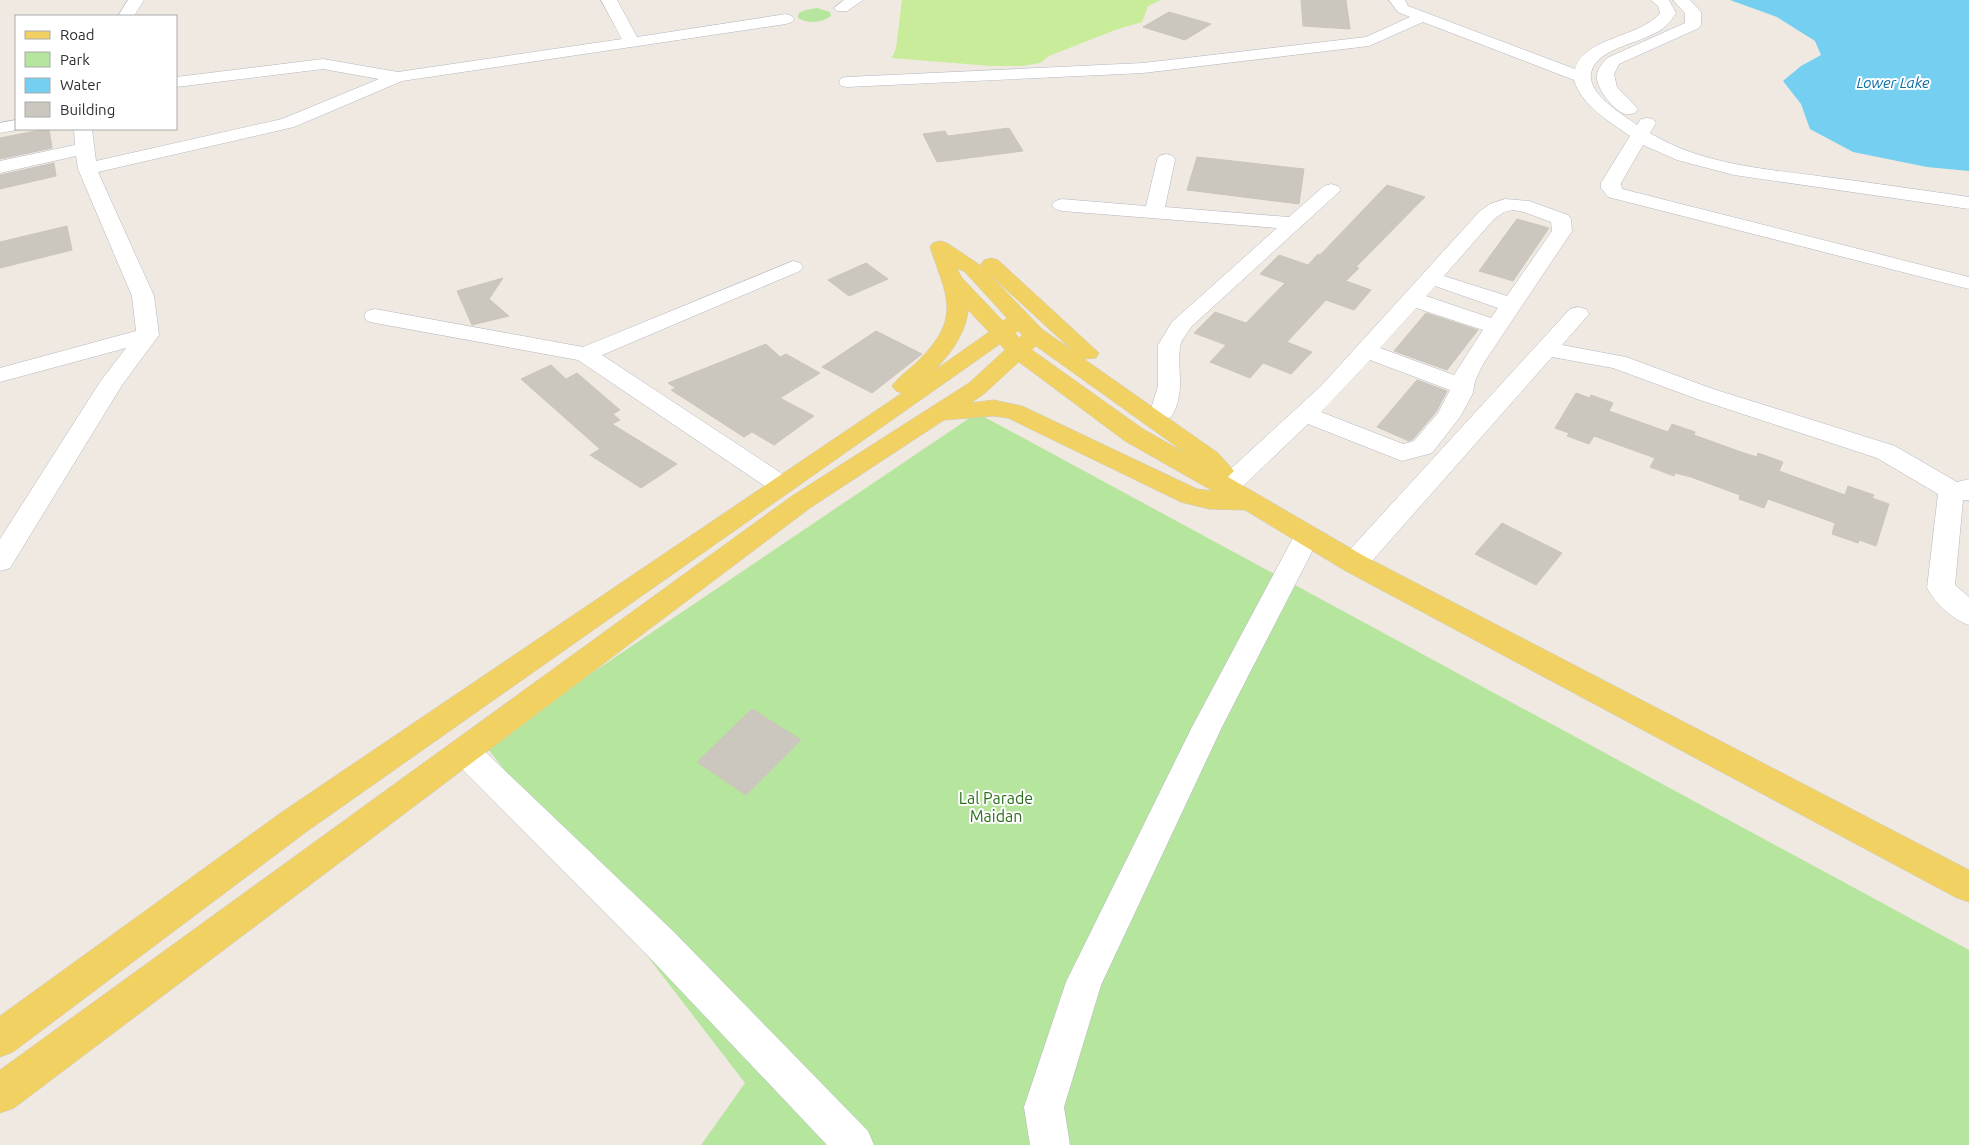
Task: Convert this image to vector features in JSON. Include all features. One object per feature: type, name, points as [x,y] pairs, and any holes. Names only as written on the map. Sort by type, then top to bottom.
[{"type":"main road","points":[[940,247],[966,252],[992,265],[1076,343],[1148,398],[1195,448]]},
{"type":"main road","points":[[940,247],[948,274],[954,282],[1019,334],[1134,434],[1241,491],[1307,536],[1354,563],[1967,880]]},
{"type":"main road","points":[[940,247],[972,268],[1019,334],[1195,448],[1209,459],[1241,491]]},
{"type":"main road","points":[[841,444],[857,423],[908,383],[940,350],[954,328],[958,306],[954,282]]},
{"type":"main road","points":[[0,1094],[801,502],[977,388],[1019,334]]},
{"type":"main road","points":[[0,1039],[294,822],[781,485],[968,358],[1019,334]]},
{"type":"main road","points":[[940,413],[993,408],[1014,411],[1190,496],[1209,500],[1241,491]]},
{"type":"street","points":[[127,15],[136,0]]},
{"type":"street","points":[[610,0],[632,42]]},
{"type":"street","points":[[1397,0],[1402,9],[1582,77]]},
{"type":"street","points":[[1659,0],[1665,4],[1668,13],[1665,20],[1656,28],[1600,51],[1586,63],[1582,77],[1587,90],[1604,109],[1644,129],[1715,155],[1758,164],[1969,194]]},
{"type":"street","points":[[1681,0],[1693,12],[1694,25],[1613,61],[1606,68],[1604,76],[1606,84],[1644,129],[1666,150],[1737,170],[1969,203]]},
{"type":"street","points":[[847,82],[1143,68],[1370,41],[1422,17]]},
{"type":"street","points":[[0,167],[84,149],[288,124],[398,78],[786,19]]},
{"type":"street","points":[[178,82],[322,64],[398,78]]},
{"type":"street","points":[[0,128],[15,125]]},
{"type":"street","points":[[1644,129],[1611,183],[1611,188],[1615,193],[1969,283]]},
{"type":"street","points":[[0,561],[112,382],[148,335],[143,296],[84,149]]},
{"type":"street","points":[[1154,212],[1166,160]]},
{"type":"street","points":[[1162,412],[1170,386],[1170,345],[1183,322],[1331,190]]},
{"type":"street","points":[[1062,205],[1293,223]]},
{"type":"street","points":[[1241,491],[1304,414],[1329,391],[1496,208],[1513,205],[1534,209],[1561,219],[1562,231],[1471,364],[1448,417],[1424,447],[1402,453],[1304,414]]},
{"type":"street","points":[[585,354],[793,267]]},
{"type":"street","points":[[1431,278],[1511,305]]},
{"type":"street","points":[[1412,299],[1496,327]]},
{"type":"street","points":[[1354,563],[1578,314]]},
{"type":"street","points":[[376,316],[585,354],[781,485]]},
{"type":"street","points":[[0,374],[148,335]]},
{"type":"street","points":[[1547,349],[1618,362],[1705,394],[1886,452],[1960,489],[1942,588],[1969,614]]},
{"type":"street","points":[[1365,350],[1462,386]]},
{"type":"street","points":[[1050,1145],[1044,1107],[1084,982],[1207,727],[1307,536]]},
{"type":"street","points":[[464,751],[661,944],[854,1145]]},
{"type":"green space","points":[[902,0],[1161,0],[1148,6],[1142,22],[1115,30],[1049,56],[1040,63],[1022,66],[991,66],[892,58],[896,48]]},
{"type":"green space","points":[[817,8],[830,12],[831,16],[815,22],[798,18],[799,13]]},
{"type":"green space","name":"Lal Parade Maidan","points":[[977,413],[1969,950],[1969,1145],[701,1145],[745,1083],[485,745]]},
{"type":"water","name":"Lower Lake","points":[[1730,0],[1969,0],[1969,171],[1927,167],[1853,152],[1810,129],[1801,104],[1783,81],[1801,66],[1821,55],[1815,41],[1777,17]]},
{"type":"building","points":[[1301,0],[1346,0],[1350,29],[1303,26]]},
{"type":"building","points":[[1169,12],[1211,24],[1185,40],[1143,27]]},
{"type":"building","points":[[1009,128],[1023,151],[937,162],[923,134],[945,131],[948,136]]},
{"type":"building","points":[[49,130],[52,148],[0,159],[0,138]]},
{"type":"building","points":[[1197,157],[1304,169],[1299,204],[1187,190]]},
{"type":"building","points":[[54,163],[56,176],[0,189],[0,175]]},
{"type":"building","points":[[1387,185],[1425,197],[1356,267],[1359,268],[1346,281],[1371,290],[1354,310],[1326,300],[1287,342],[1312,352],[1291,374],[1263,363],[1250,378],[1210,362],[1226,345],[1194,333],[1215,312],[1246,323],[1285,283],[1260,274],[1279,255],[1308,265],[1318,254],[1320,255]]},
{"type":"building","points":[[1517,219],[1549,228],[1513,281],[1479,271]]},
{"type":"building","points":[[67,226],[72,250],[0,268],[0,242]]},
{"type":"building","points":[[866,263],[888,279],[849,296],[828,280]]},
{"type":"building","points":[[503,278],[489,299],[509,316],[472,325],[457,291]]},
{"type":"building","points":[[1426,313],[1478,330],[1447,370],[1394,351]]},
{"type":"building","points":[[876,331],[922,354],[872,393],[822,367]]},
{"type":"building","points":[[766,344],[780,357],[786,354],[820,373],[780,398],[814,416],[774,445],[752,432],[744,437],[671,390],[676,388],[668,383]]},
{"type":"building","points":[[551,365],[566,379],[577,373],[620,410],[613,414],[620,420],[612,424],[677,464],[641,488],[590,455],[600,449],[521,379]]},
{"type":"building","points":[[1417,380],[1447,391],[1436,412],[1413,439],[1409,441],[1377,427]]},
{"type":"building","points":[[1576,393],[1590,398],[1591,395],[1613,403],[1609,411],[1668,432],[1672,424],[1695,432],[1694,435],[1741,452],[1757,457],[1758,453],[1783,462],[1779,471],[1845,495],[1848,486],[1874,495],[1872,498],[1889,504],[1876,546],[1859,540],[1858,543],[1832,534],[1835,523],[1768,499],[1764,508],[1739,499],[1740,495],[1691,477],[1675,473],[1674,476],[1650,467],[1655,458],[1594,436],[1589,444],[1567,436],[1569,433],[1555,428]]},
{"type":"building","points":[[1502,523],[1562,553],[1536,585],[1475,554]]},
{"type":"building","points":[[752,709],[801,740],[746,795],[697,762]]}]
